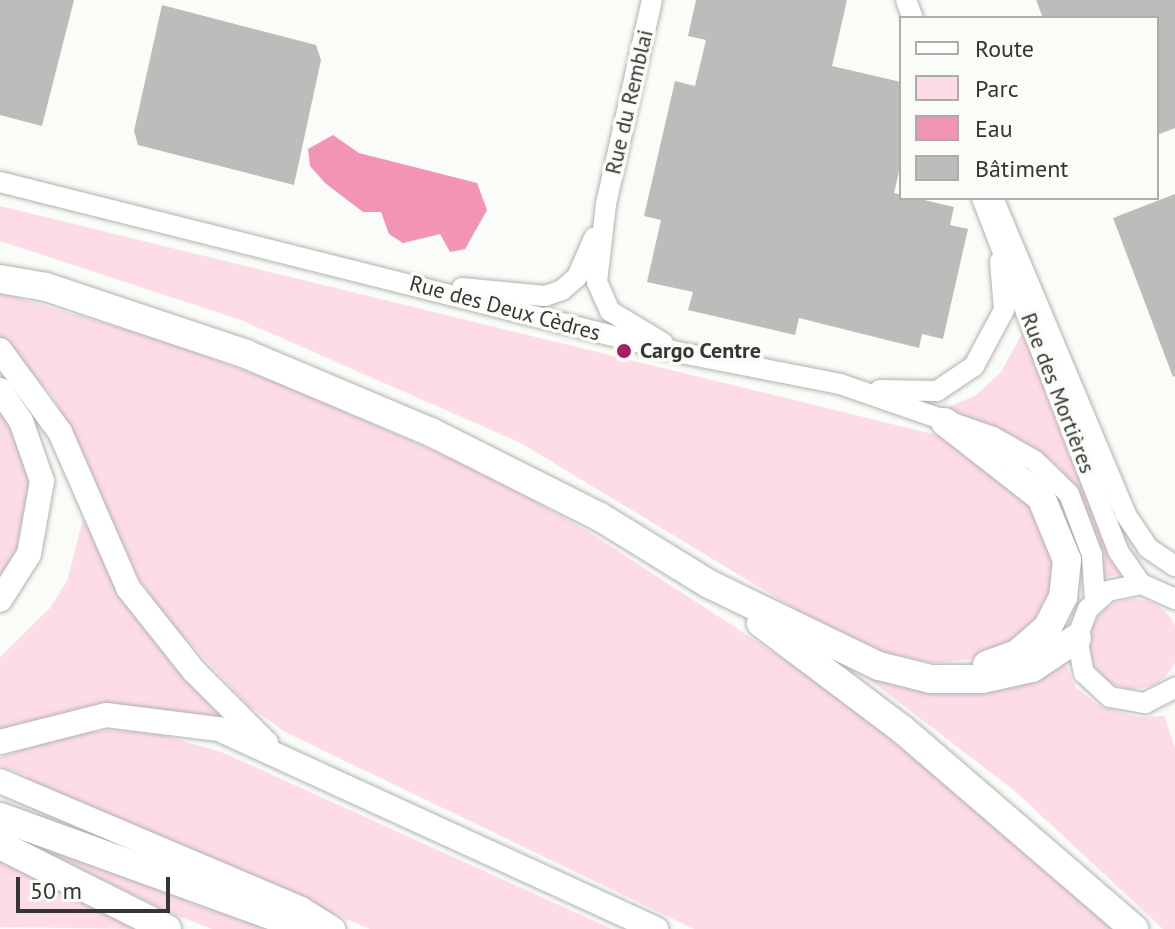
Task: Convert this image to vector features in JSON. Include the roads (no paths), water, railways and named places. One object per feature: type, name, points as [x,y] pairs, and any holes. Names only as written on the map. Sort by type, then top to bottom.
[{"type":"main road","points":[[0,279],[46,287],[246,354],[431,432],[600,517],[709,584],[903,730],[1134,929]]},
{"type":"main road","points":[[931,679],[981,667],[1037,641],[1056,613],[1066,580],[1061,534],[1041,497],[945,422]]},
{"type":"main road","points":[[709,584],[879,666],[931,679],[982,679],[1032,668],[1077,638]]},
{"type":"main road","points":[[0,817],[309,929]]},
{"type":"main road","points":[[0,845],[167,929]]},
{"type":"street","name":"Rue du Remblai","points":[[652,0],[606,204],[598,269],[602,300],[677,352]]},
{"type":"street","name":"Rue des Deux Cèdres","points":[[0,182],[677,352],[840,384],[1014,447],[1069,494],[1092,555],[1095,601]]},
{"type":"street","name":"Rue des Mortières","points":[[983,200],[1118,551],[1141,584]]},
{"type":"street","name":"Rue des Mortières","points":[[994,200],[1126,515],[1148,548],[1175,566]]},
{"type":"street","name":"Rue du Remblai","points":[[429,288],[545,296],[562,290],[577,277],[606,204]]},
{"type":"street","points":[[840,384],[923,394],[956,382],[974,366],[1004,310],[997,241]]},
{"type":"street","points":[[0,263],[46,287]]},
{"type":"street","points":[[0,350],[60,432],[128,588],[194,671],[276,753]]},
{"type":"street","points":[[0,390],[21,421],[42,481],[29,554],[0,600]]},
{"type":"street","points":[[1175,599],[1141,584],[1124,585],[1095,601],[1077,638],[1084,673],[1110,697],[1145,703],[1175,688]]},
{"type":"street","points":[[0,742],[106,715],[219,729],[656,929]]},
{"type":"street","points":[[0,781],[301,909],[333,929]]},
{"type":"water","points":[[333,135],[359,153],[477,183],[487,210],[465,249],[450,252],[440,234],[403,243],[389,234],[381,212],[363,212],[325,183],[310,166],[308,149]]},
{"type":"place","name":"Cargo Centre","points":[[624,351]]}]
